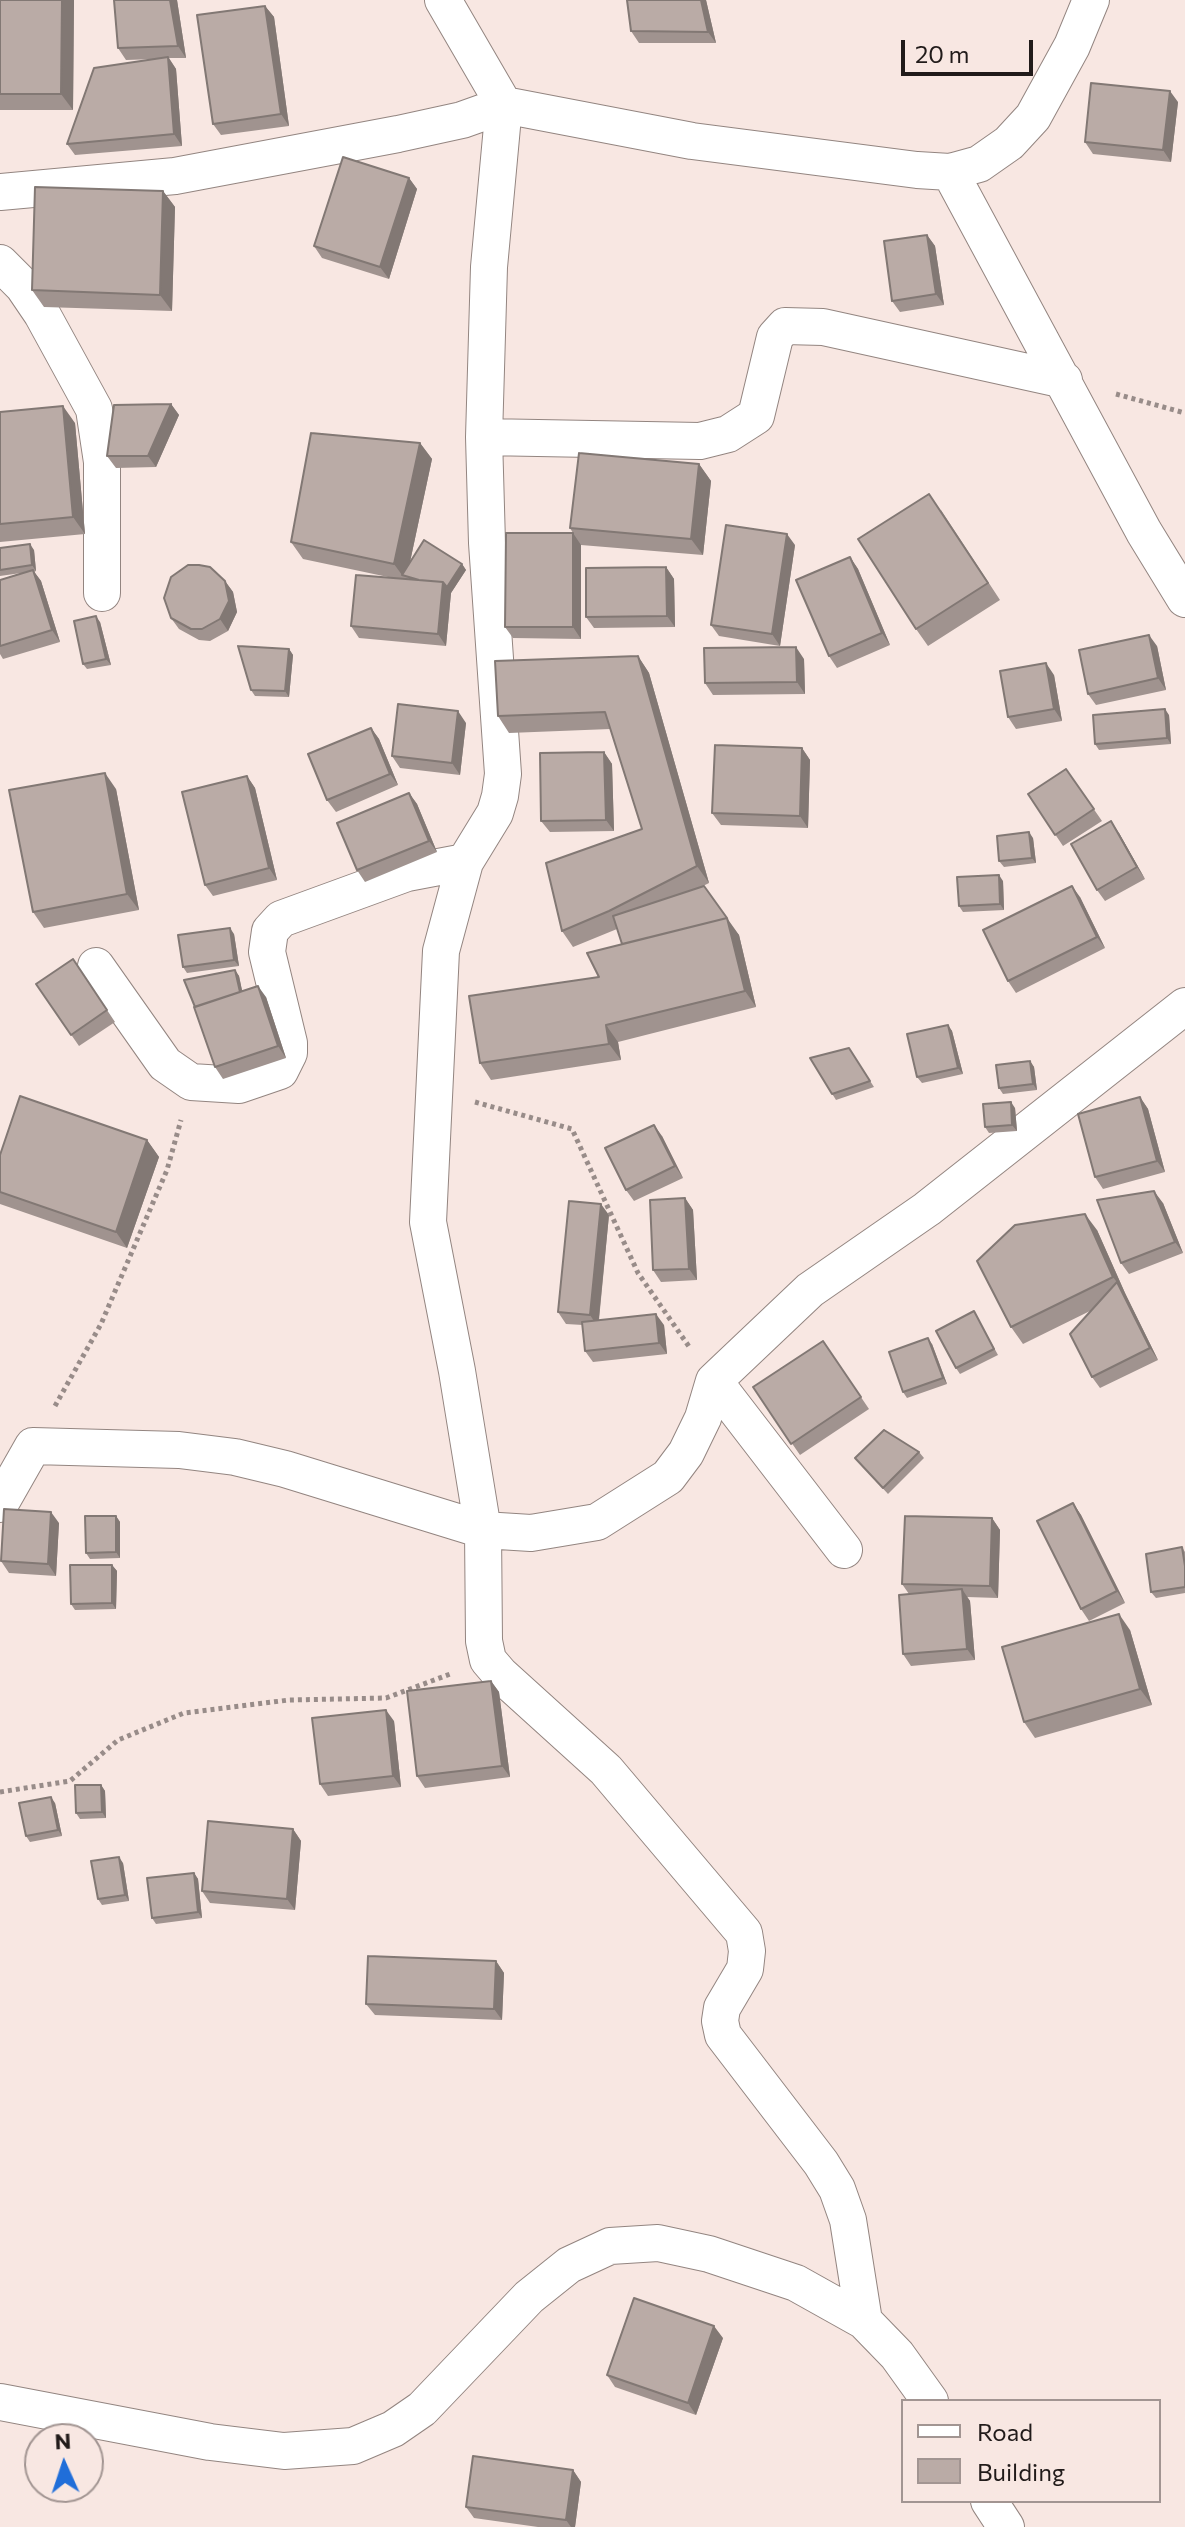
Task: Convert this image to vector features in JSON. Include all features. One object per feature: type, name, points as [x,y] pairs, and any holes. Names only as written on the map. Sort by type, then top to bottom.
[{"type":"street","points":[[443,0],[504,105],[489,267],[484,437],[487,543],[503,774],[495,813],[465,862],[441,951],[428,1222],[483,1530],[484,1641],[488,1660],[500,1674],[606,1770],[744,1933],[747,1951],[745,1969],[722,2008],[720,2021],[723,2035],[821,2163],[837,2189],[848,2220],[864,2321]]},
{"type":"street","points":[[0,192],[175,176],[462,120],[504,105],[692,141],[950,172],[979,164],[1009,143],[1033,117],[1072,46],[1091,0]]},
{"type":"street","points":[[950,172],[1144,532],[1185,599]]},
{"type":"street","points":[[0,263],[23,286],[42,314],[94,409],[102,462],[102,593]]},
{"type":"street","points":[[484,437],[700,441],[728,434],[756,416],[775,337],[785,326],[823,327],[1064,380]]},
{"type":"street","points":[[96,966],[165,1064],[191,1082],[239,1085],[280,1071],[285,1064],[289,1043],[267,952],[270,931],[281,919],[407,873],[465,862]]},
{"type":"street","points":[[0,1504],[33,1446],[179,1450],[235,1457],[285,1469],[483,1530],[531,1533],[597,1522],[668,1477],[686,1453],[703,1418],[714,1381],[810,1290],[927,1209],[1185,1006]]},
{"type":"street","points":[[714,1381],[844,1550]]},
{"type":"street","points":[[0,2402],[210,2442],[284,2451],[353,2446],[393,2429],[422,2409],[529,2297],[569,2265],[610,2246],[658,2243],[709,2254],[796,2283],[864,2321],[897,2355],[929,2399]]},
{"type":"street","points":[[990,2503],[1006,2527]]},
{"type":"path","points":[[1064,380],[1185,413]]},
{"type":"path","points":[[33,1446],[101,1324],[167,1170],[191,1082]]},
{"type":"path","points":[[436,1091],[572,1129],[638,1273],[714,1381]]},
{"type":"path","points":[[0,1792],[70,1781],[118,1740],[184,1713],[289,1700],[386,1698],[488,1660]]},
{"type":"building","points":[[0,0],[62,0],[61,94],[0,94]]},
{"type":"building","points":[[114,0],[170,0],[178,46],[118,48]]},
{"type":"building","points":[[627,0],[701,0],[708,32],[631,31]]},
{"type":"building","points":[[265,6],[281,114],[213,124],[197,15]]},
{"type":"building","points":[[168,57],[174,134],[67,144],[94,68]]},
{"type":"building","points":[[1091,83],[1170,91],[1163,150],[1085,142]]},
{"type":"building","points":[[343,157],[409,178],[380,267],[314,246]]},
{"type":"building","points":[[35,187],[163,191],[160,295],[32,290]]},
{"type":"building","points":[[927,235],[936,294],[892,301],[884,241]]},
{"type":"building","points":[[171,404],[148,456],[107,456],[114,405]]},
{"type":"building","points":[[63,406],[73,517],[0,524],[0,412]]},
{"type":"building","points":[[311,433],[420,443],[394,564],[291,542]]},
{"type":"building","points":[[579,453],[699,464],[691,539],[570,528]]},
{"type":"building","points":[[929,494],[988,583],[916,629],[858,539]]},
{"type":"building","points":[[726,525],[787,534],[772,634],[711,625]]},
{"type":"building","points":[[506,533],[573,533],[573,627],[505,627]]},
{"type":"building","points":[[424,540],[462,564],[447,587],[443,582],[402,575]]},
{"type":"building","points":[[30,544],[32,565],[0,570],[0,548]]},
{"type":"building","points":[[850,557],[882,633],[829,656],[796,580]]},
{"type":"building","points":[[188,565],[210,567],[225,581],[229,601],[220,619],[202,629],[191,629],[171,618],[164,598],[171,577]]},
{"type":"building","points":[[666,567],[667,616],[586,617],[586,568]]},
{"type":"building","points":[[33,570],[52,630],[0,646],[0,580]]},
{"type":"building","points":[[356,575],[443,582],[438,634],[351,626]]},
{"type":"building","points":[[96,616],[106,659],[83,664],[74,621]]},
{"type":"building","points":[[1149,635],[1158,678],[1088,694],[1079,650]]},
{"type":"building","points":[[238,646],[289,649],[285,691],[251,690]]},
{"type":"building","points":[[796,647],[797,682],[705,683],[704,648]]},
{"type":"building","points":[[638,656],[697,866],[562,931],[546,863],[642,829],[605,712],[498,716],[495,661]]},
{"type":"building","points":[[1046,663],[1054,709],[1008,717],[1000,671]]},
{"type":"building","points":[[398,704],[458,711],[452,763],[392,756]]},
{"type":"building","points":[[1165,709],[1167,738],[1095,744],[1093,715]]},
{"type":"building","points":[[371,728],[390,774],[327,800],[308,754]]},
{"type":"building","points":[[715,745],[802,748],[800,816],[712,813]]},
{"type":"building","points":[[604,752],[606,820],[541,821],[540,753]]},
{"type":"building","points":[[1066,769],[1094,809],[1055,835],[1028,794]]},
{"type":"building","points":[[105,773],[127,894],[33,912],[9,790]]},
{"type":"building","points":[[247,776],[269,868],[205,885],[182,792]]},
{"type":"building","points":[[409,793],[429,841],[357,870],[337,823]]},
{"type":"building","points":[[1111,821],[1137,867],[1097,890],[1071,844]]},
{"type":"building","points":[[1029,832],[1032,858],[999,861],[997,836]]},
{"type":"building","points":[[999,875],[1000,904],[959,906],[957,877]]},
{"type":"building","points":[[704,886],[727,918],[622,944],[613,916]]},
{"type":"building","points":[[1072,886],[1097,937],[1008,981],[983,930]]},
{"type":"building","points":[[727,918],[745,991],[606,1025],[609,1044],[480,1063],[469,996],[599,977],[587,953]]},
{"type":"building","points":[[230,928],[234,960],[183,967],[178,935]]},
{"type":"building","points":[[73,959],[107,1010],[71,1035],[36,984]]},
{"type":"building","points":[[235,970],[240,992],[195,1007],[184,980]]},
{"type":"building","points":[[258,986],[278,1046],[215,1067],[194,1007]]},
{"type":"building","points":[[948,1025],[958,1068],[917,1077],[907,1034]]},
{"type":"building","points":[[849,1048],[870,1081],[832,1094],[810,1058]]},
{"type":"building","points":[[1030,1061],[1033,1084],[999,1088],[996,1065]]},
{"type":"building","points":[[20,1096],[147,1140],[116,1232],[0,1192],[0,1155]]},
{"type":"building","points":[[1140,1097],[1157,1161],[1095,1177],[1078,1114]]},
{"type":"building","points":[[1011,1102],[1012,1125],[985,1127],[983,1104]]},
{"type":"building","points":[[654,1125],[675,1166],[626,1190],[605,1148]]},
{"type":"building","points":[[1154,1191],[1175,1242],[1121,1263],[1097,1200]]},
{"type":"building","points":[[685,1198],[689,1269],[653,1270],[650,1200]]},
{"type":"building","points":[[569,1201],[601,1204],[590,1315],[558,1312]]},
{"type":"building","points":[[1085,1214],[1113,1277],[1011,1327],[977,1261],[1015,1225]]},
{"type":"building","points":[[1117,1282],[1150,1348],[1092,1377],[1070,1334]]},
{"type":"building","points":[[974,1311],[994,1349],[956,1368],[936,1331]]},
{"type":"building","points":[[656,1314],[659,1343],[585,1351],[582,1322]]},
{"type":"building","points":[[928,1338],[943,1378],[903,1392],[889,1352]]},
{"type":"building","points":[[823,1341],[861,1397],[791,1444],[753,1387]]},
{"type":"building","points":[[884,1430],[919,1452],[883,1488],[855,1458]]},
{"type":"building","points":[[1073,1503],[1117,1591],[1081,1609],[1037,1521]]},
{"type":"building","points":[[4,1509],[51,1512],[48,1564],[1,1561]]},
{"type":"building","points":[[85,1516],[116,1516],[116,1552],[86,1553]]},
{"type":"building","points":[[905,1516],[992,1518],[990,1586],[902,1584]]},
{"type":"building","points":[[1182,1547],[1185,1587],[1151,1592],[1146,1554]]},
{"type":"building","points":[[70,1565],[112,1565],[112,1603],[71,1604]]},
{"type":"building","points":[[962,1589],[967,1649],[903,1654],[899,1595]]},
{"type":"building","points":[[1119,1614],[1140,1689],[1024,1722],[1002,1647]]},
{"type":"building","points":[[491,1681],[502,1766],[417,1776],[407,1691]]},
{"type":"building","points":[[386,1710],[393,1776],[320,1784],[312,1718]]},
{"type":"building","points":[[75,1785],[101,1785],[102,1812],[76,1813]]},
{"type":"building","points":[[51,1797],[58,1830],[26,1836],[19,1803]]},
{"type":"building","points":[[208,1821],[293,1829],[287,1899],[202,1891]]},
{"type":"building","points":[[119,1857],[125,1895],[98,1899],[91,1861]]},
{"type":"building","points":[[194,1873],[198,1912],[152,1918],[147,1878]]},
{"type":"building","points":[[368,1956],[496,1961],[494,2009],[366,2004]]},
{"type":"building","points":[[634,2298],[714,2326],[688,2403],[607,2375]]},
{"type":"building","points":[[473,2456],[573,2470],[566,2520],[466,2507]]}]
